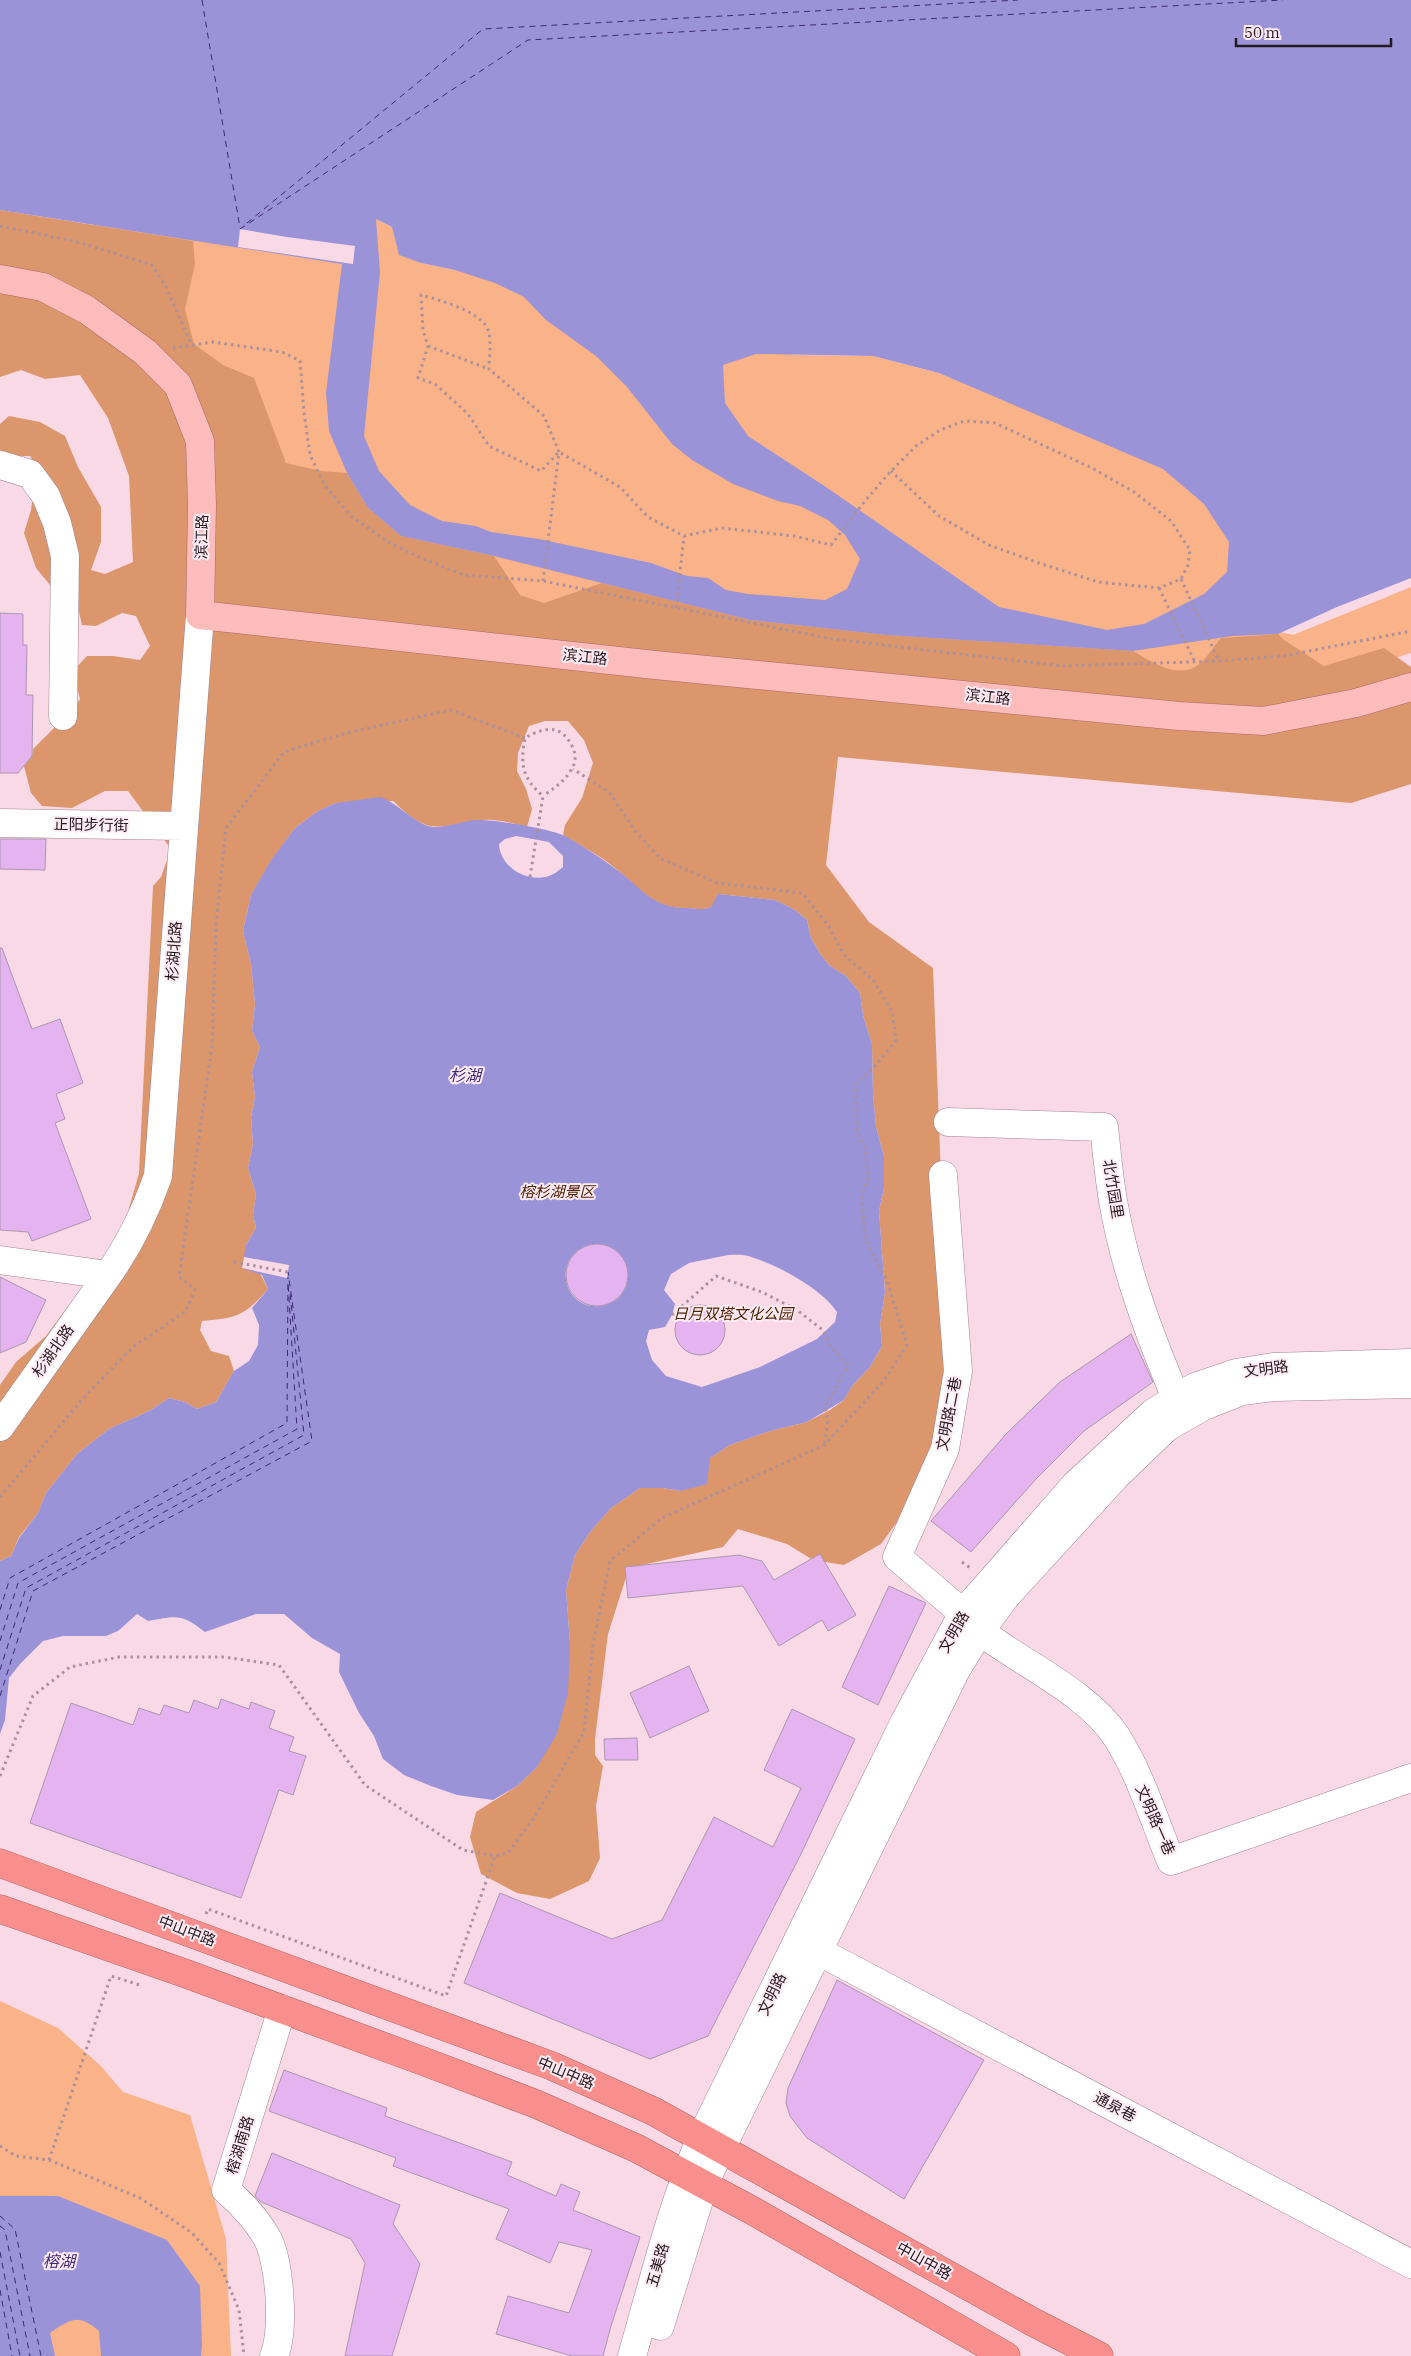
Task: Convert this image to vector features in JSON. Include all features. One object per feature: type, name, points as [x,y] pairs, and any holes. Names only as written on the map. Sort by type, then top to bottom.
[{"type":"highway","name":"中山中路","points":[[0,1863],[552,2066],[653,2112],[1031,2321],[1099,2356]]},
{"type":"highway","points":[[0,1909],[282,2009],[536,2104],[636,2148],[695,2179],[1006,2356]]},
{"type":"main road","name":"滨江路","points":[[0,278],[43,286],[87,310],[145,352],[178,385],[200,441],[202,506],[200,615],[645,664],[1179,716],[1263,721],[1356,703],[1411,687]]},
{"type":"street","points":[[0,466],[30,474],[46,496],[57,523],[65,556],[63,716]]},
{"type":"street","name":"杉湖北路","points":[[0,1427],[128,1247],[145,1212],[158,1176],[182,826],[200,615]]},
{"type":"street","name":"正阳步行街","points":[[0,824],[182,826]]},
{"type":"street","name":"北竹园里","points":[[948,1122],[1104,1127],[1114,1206],[1129,1270],[1148,1332],[1176,1398]]},
{"type":"street","name":"文明路二巷","points":[[943,1175],[958,1371],[945,1449],[897,1557],[972,1622]]},
{"type":"street","points":[[0,1260],[108,1275]]},
{"type":"street","name":"文明路","points":[[711,2143],[905,1721],[972,1622],[1075,1485],[1152,1413],[1195,1387],[1236,1372],[1264,1368],[1411,1362]]},
{"type":"street","name":"文明路","points":[[711,2143],[818,1950],[956,1670],[972,1622],[1008,1595],[1116,1476],[1167,1427],[1204,1406],[1242,1391],[1282,1386],[1411,1384]]},
{"type":"street","name":"文明路一巷","points":[[972,1622],[1067,1690],[1095,1713],[1115,1734],[1128,1758],[1171,1861],[1411,1778]]},
{"type":"street","name":"通泉巷","points":[[818,1950],[1411,2264]]},
{"type":"street","name":"榕湖南路","points":[[274,2356],[278,2347],[281,2304],[267,2238],[248,2210],[226,2190],[282,2009]]},
{"type":"street","points":[[695,2179],[711,2143]]},
{"type":"street","name":"五美路","points":[[632,2356],[671,2220],[695,2179]]},
{"type":"street","name":"五美路","points":[[650,2356],[695,2179]]},
{"type":"path","points":[[0,226],[74,241],[152,264],[166,287],[192,345]]},
{"type":"path","points":[[489,369],[488,330],[479,318],[444,301],[421,295],[423,330],[428,346],[418,378],[435,384],[468,414],[489,446],[541,471],[559,452]]},
{"type":"path","points":[[145,352],[214,342],[282,352],[300,361],[310,455],[325,486],[351,516],[388,542],[423,559],[464,575],[543,581],[832,640],[1063,666],[1219,661],[1284,656],[1411,631]]},
{"type":"path","points":[[428,346],[489,369],[544,416],[559,452],[543,581]]},
{"type":"path","points":[[559,452],[620,487],[648,517],[684,536],[722,528],[794,536],[831,545],[891,471],[916,446],[940,430],[964,422],[995,422],[1100,473],[1134,492],[1171,521],[1190,550],[1188,566],[1180,579],[1159,588],[1098,582],[989,545],[939,516],[891,471]]},
{"type":"path","points":[[676,608],[684,536]]},
{"type":"path","points":[[1180,579],[1219,661]]},
{"type":"path","points":[[1159,588],[1195,662]]},
{"type":"path","points":[[0,1497],[85,1396],[133,1347],[186,1311],[194,1289],[179,1277],[212,1046],[216,925],[226,828],[284,752],[346,734],[451,710],[526,738]]},
{"type":"path","points":[[530,877],[543,796],[563,782],[573,768],[576,754],[567,736],[555,730],[540,730],[526,738],[521,757],[525,774],[532,786],[543,796]]},
{"type":"path","points":[[0,1776],[33,1696],[70,1667],[118,1657],[224,1657],[279,1664],[365,1784],[463,1850],[495,1856],[508,1853],[534,1818],[584,1732],[593,1644],[610,1561],[662,1518],[824,1445],[883,1382],[907,1345],[887,1281],[865,1238],[862,1196],[868,1177],[866,1148],[856,1132],[856,1084],[877,1064],[896,1040],[892,1011],[873,980],[844,955],[828,925],[802,893],[718,883],[660,859],[636,832],[609,792],[573,768]]},
{"type":"path","points":[[234,1262],[288,1272]]},
{"type":"path","points":[[672,1316],[716,1276],[762,1292],[796,1310],[824,1331],[831,1347],[848,1365],[826,1407],[828,1421],[824,1445]]},
{"type":"path","points":[[0,2146],[16,2156],[49,2160],[140,2198],[192,2233],[219,2263],[239,2310],[244,2356]]},
{"type":"shaded area","points":[[0,210],[193,241],[195,264],[185,309],[194,344],[223,365],[254,378],[286,463],[321,471],[347,473],[368,508],[401,536],[494,556],[520,595],[544,603],[602,583],[750,620],[886,635],[1133,651],[1156,664],[1182,671],[1198,665],[1221,638],[1278,634],[1324,666],[1384,648],[1411,667],[1411,784],[1351,803],[838,757],[826,865],[869,922],[933,968],[949,1385],[935,1444],[915,1497],[881,1544],[844,1565],[813,1560],[787,1544],[738,1529],[723,1547],[629,1568],[608,1634],[595,1739],[595,1755],[603,1766],[596,1806],[600,1858],[589,1881],[550,1899],[517,1893],[481,1874],[470,1837],[476,1812],[517,1786],[537,1767],[570,1643],[566,1590],[575,1555],[590,1532],[611,1508],[640,1488],[662,1488],[681,1491],[710,1458],[730,1445],[770,1431],[807,1422],[830,1410],[844,1400],[852,1386],[870,1367],[882,1346],[880,1324],[885,1292],[879,1211],[884,1188],[884,1156],[876,1127],[872,1045],[863,1015],[860,993],[846,976],[830,966],[820,954],[811,938],[807,920],[795,910],[775,900],[718,894],[712,907],[708,908],[664,905],[647,896],[603,859],[563,835],[565,825],[582,798],[593,763],[584,740],[568,721],[545,721],[529,726],[518,753],[517,771],[526,789],[532,809],[527,827],[493,820],[448,826],[431,826],[415,820],[393,801],[336,803],[318,811],[295,828],[271,861],[251,895],[243,931],[251,964],[255,1004],[252,1031],[260,1047],[252,1072],[255,1097],[251,1117],[253,1144],[248,1168],[256,1194],[253,1215],[256,1228],[246,1245],[268,1289],[253,1305],[239,1314],[224,1319],[202,1321],[200,1330],[211,1351],[229,1356],[234,1371],[216,1402],[197,1409],[185,1402],[169,1398],[149,1411],[109,1429],[77,1454],[46,1493],[38,1513],[19,1537],[11,1556],[0,1561],[0,1385],[16,1362],[46,1336],[69,1305],[118,1279],[122,1233],[139,1173],[153,886],[161,877],[171,849],[128,791],[105,791],[72,808],[42,806],[31,793],[24,766],[32,756],[33,749],[75,707],[80,699],[73,671],[87,656],[113,656],[140,660],[150,646],[136,616],[122,613],[96,626],[82,625],[78,608],[77,590],[50,585],[36,568],[24,533],[31,510],[37,467],[30,456],[9,456],[0,450],[0,424],[9,416],[40,422],[65,436],[78,467],[101,507],[101,542],[91,570],[105,574],[133,562],[129,476],[108,418],[80,375],[45,379],[21,370],[0,377]]},
{"type":"shaded area","points":[[376,219],[392,227],[421,263],[795,355],[873,356],[939,373],[991,394],[1174,459],[1253,545],[1229,619],[1293,635],[1411,587],[1411,653],[1335,677],[1272,689],[227,586],[90,225]]},
{"type":"shaded area","points":[[0,2001],[58,2028],[101,2066],[123,2092],[190,2115],[226,2239],[231,2356],[0,2356]]},
{"type":"water","points":[[0,0],[1411,0],[1411,578],[1337,607],[1278,634],[1232,636],[1133,651],[886,635],[750,620],[494,556],[401,536],[368,508],[347,473],[329,431],[326,393],[342,264],[0,210]],"holes":[[[376,219],[392,227],[399,255],[421,263],[455,270],[495,283],[524,297],[546,320],[596,356],[627,387],[672,444],[692,460],[733,484],[778,501],[800,506],[828,520],[845,535],[860,559],[847,589],[825,600],[748,594],[726,590],[708,578],[687,576],[651,563],[539,539],[491,532],[476,526],[442,521],[410,505],[379,471],[364,436],[380,272]],[[756,354],[873,356],[939,373],[1163,469],[1204,504],[1229,542],[1227,572],[1204,594],[1144,624],[1107,630],[999,607],[826,487],[748,436],[725,403],[723,365]]]},
{"type":"water","name":"杉湖","points":[[380,797],[428,826],[440,827],[484,820],[522,825],[558,833],[571,839],[601,859],[654,900],[674,907],[698,909],[711,907],[718,894],[775,900],[795,910],[807,920],[811,938],[820,954],[830,966],[846,976],[860,993],[863,1015],[872,1045],[876,1127],[884,1156],[884,1188],[879,1211],[885,1292],[880,1324],[882,1346],[870,1367],[852,1386],[844,1400],[807,1422],[770,1431],[730,1445],[710,1458],[707,1484],[681,1491],[662,1488],[640,1488],[611,1508],[590,1532],[575,1555],[566,1590],[570,1643],[568,1693],[557,1734],[537,1767],[517,1786],[493,1800],[457,1795],[431,1786],[404,1775],[383,1759],[374,1736],[359,1713],[339,1672],[340,1654],[312,1638],[284,1614],[256,1614],[205,1632],[184,1619],[172,1617],[148,1621],[137,1614],[118,1631],[106,1636],[63,1636],[43,1641],[9,1678],[5,1720],[0,1734],[0,1561],[11,1556],[19,1538],[38,1513],[46,1493],[77,1454],[109,1429],[149,1411],[169,1398],[185,1402],[197,1409],[216,1402],[234,1371],[249,1361],[258,1345],[259,1325],[252,1308],[268,1289],[262,1275],[242,1268],[246,1245],[256,1228],[253,1215],[256,1194],[248,1168],[253,1144],[251,1117],[255,1097],[252,1072],[260,1047],[252,1031],[255,1004],[251,964],[243,931],[251,895],[271,860],[295,828],[318,811],[336,803]],"holes":[[[516,836],[549,842],[563,856],[563,867],[550,876],[537,878],[529,877],[514,870],[504,859],[500,852],[499,844],[505,839]],[[597,1244],[614,1251],[620,1256],[627,1270],[628,1278],[626,1286],[616,1300],[605,1305],[590,1306],[579,1301],[570,1292],[566,1281],[566,1269],[571,1258],[581,1249]],[[728,1255],[745,1255],[762,1261],[799,1279],[821,1295],[837,1312],[835,1322],[817,1339],[760,1367],[702,1387],[666,1376],[652,1360],[646,1341],[649,1330],[665,1327],[672,1315],[675,1304],[664,1290],[671,1274],[689,1263]]]},
{"type":"water","name":"榕湖","points":[[0,2196],[58,2196],[167,2240],[200,2286],[201,2356],[101,2356],[99,2331],[92,2325],[80,2320],[74,2320],[69,2321],[50,2333],[55,2356],[0,2356]]},
{"type":"pier","points":[[240,229],[355,246],[353,264],[238,247]]},
{"type":"pier","points":[[244,1257],[289,1265],[287,1278],[242,1268]]},
{"type":"building","points":[[0,613],[23,614],[23,645],[27,645],[26,695],[33,695],[32,756],[18,773],[0,773]]},
{"type":"building","points":[[0,839],[46,839],[45,870],[0,869]]},
{"type":"building","points":[[0,948],[2,948],[32,1029],[60,1019],[83,1083],[56,1094],[65,1119],[55,1123],[91,1219],[32,1241],[28,1232],[0,1230]]},
{"type":"building","points":[[591,1244],[603,1244],[619,1253],[626,1263],[628,1275],[626,1287],[619,1297],[603,1306],[591,1306],[580,1301],[571,1292],[566,1281],[566,1269],[571,1258],[580,1249]]},
{"type":"building","points":[[0,1277],[46,1300],[26,1342],[0,1353]]},
{"type":"building","points":[[695,1305],[705,1305],[718,1312],[725,1325],[725,1335],[718,1348],[705,1355],[695,1355],[686,1351],[679,1344],[675,1335],[675,1325],[679,1316],[686,1309]]},
{"type":"building","points":[[1131,1334],[1153,1382],[1084,1431],[1036,1479],[971,1552],[931,1521],[1006,1434],[1060,1382]]},
{"type":"building","points":[[820,1554],[856,1615],[828,1631],[822,1620],[779,1646],[743,1586],[628,1598],[625,1567],[739,1555],[762,1561],[774,1580]]},
{"type":"building","points":[[889,1586],[926,1603],[878,1705],[842,1687]]},
{"type":"building","points":[[689,1666],[709,1711],[650,1738],[630,1693]]},
{"type":"building","points":[[221,1699],[249,1709],[251,1702],[275,1711],[269,1728],[294,1737],[289,1751],[306,1756],[293,1795],[279,1790],[241,1898],[30,1823],[71,1703],[133,1725],[139,1708],[160,1715],[164,1705],[189,1713],[194,1700],[218,1709]]},
{"type":"building","points":[[792,1709],[855,1739],[801,1854],[708,2036],[650,2059],[464,1983],[500,1893],[612,1939],[662,1920],[714,1817],[773,1847],[801,1788],[764,1770]]},
{"type":"building","points":[[637,1738],[638,1760],[605,1760],[604,1739]]},
{"type":"building","points":[[837,1980],[984,2060],[904,2199],[807,2138],[790,2116],[786,2103],[788,2088]]},
{"type":"building","points":[[284,2070],[387,2108],[385,2116],[512,2162],[507,2175],[556,2196],[561,2184],[580,2192],[573,2210],[640,2237],[603,2356],[572,2356],[496,2334],[508,2296],[569,2313],[592,2250],[559,2242],[550,2263],[496,2239],[509,2209],[393,2166],[396,2158],[269,2111]]},
{"type":"building","points":[[272,2153],[400,2205],[393,2224],[420,2264],[392,2356],[345,2356],[365,2263],[351,2239],[261,2202],[255,2196]]},
{"type":"ferry route","points":[[202,0],[240,228]]},
{"type":"ferry route","points":[[247,223],[483,29],[1018,0]]},
{"type":"ferry route","points":[[240,229],[528,40],[1283,0]]},
{"type":"ferry route","points":[[0,1696],[33,1591],[312,1441],[288,1272]]},
{"type":"ferry route","points":[[0,1610],[10,1578],[287,1423],[288,1277]]},
{"type":"ferry route","points":[[0,1641],[18,1583],[297,1429],[288,1282]]},
{"type":"ferry route","points":[[0,1670],[26,1588],[304,1435],[290,1292]]},
{"type":"ferry route","points":[[0,2216],[15,2229],[41,2356]]},
{"type":"ferry route","points":[[0,2226],[5,2230],[30,2356]]},
{"type":"ferry route","points":[[0,2252],[20,2356]]},
{"type":"ferry route","points":[[0,2290],[12,2356]]},
{"type":"park label","name":"榕杉湖景区","points":[[557,1192]]},
{"type":"park label","name":"日月双塔文化公园","points":[[733,1314]]}]
